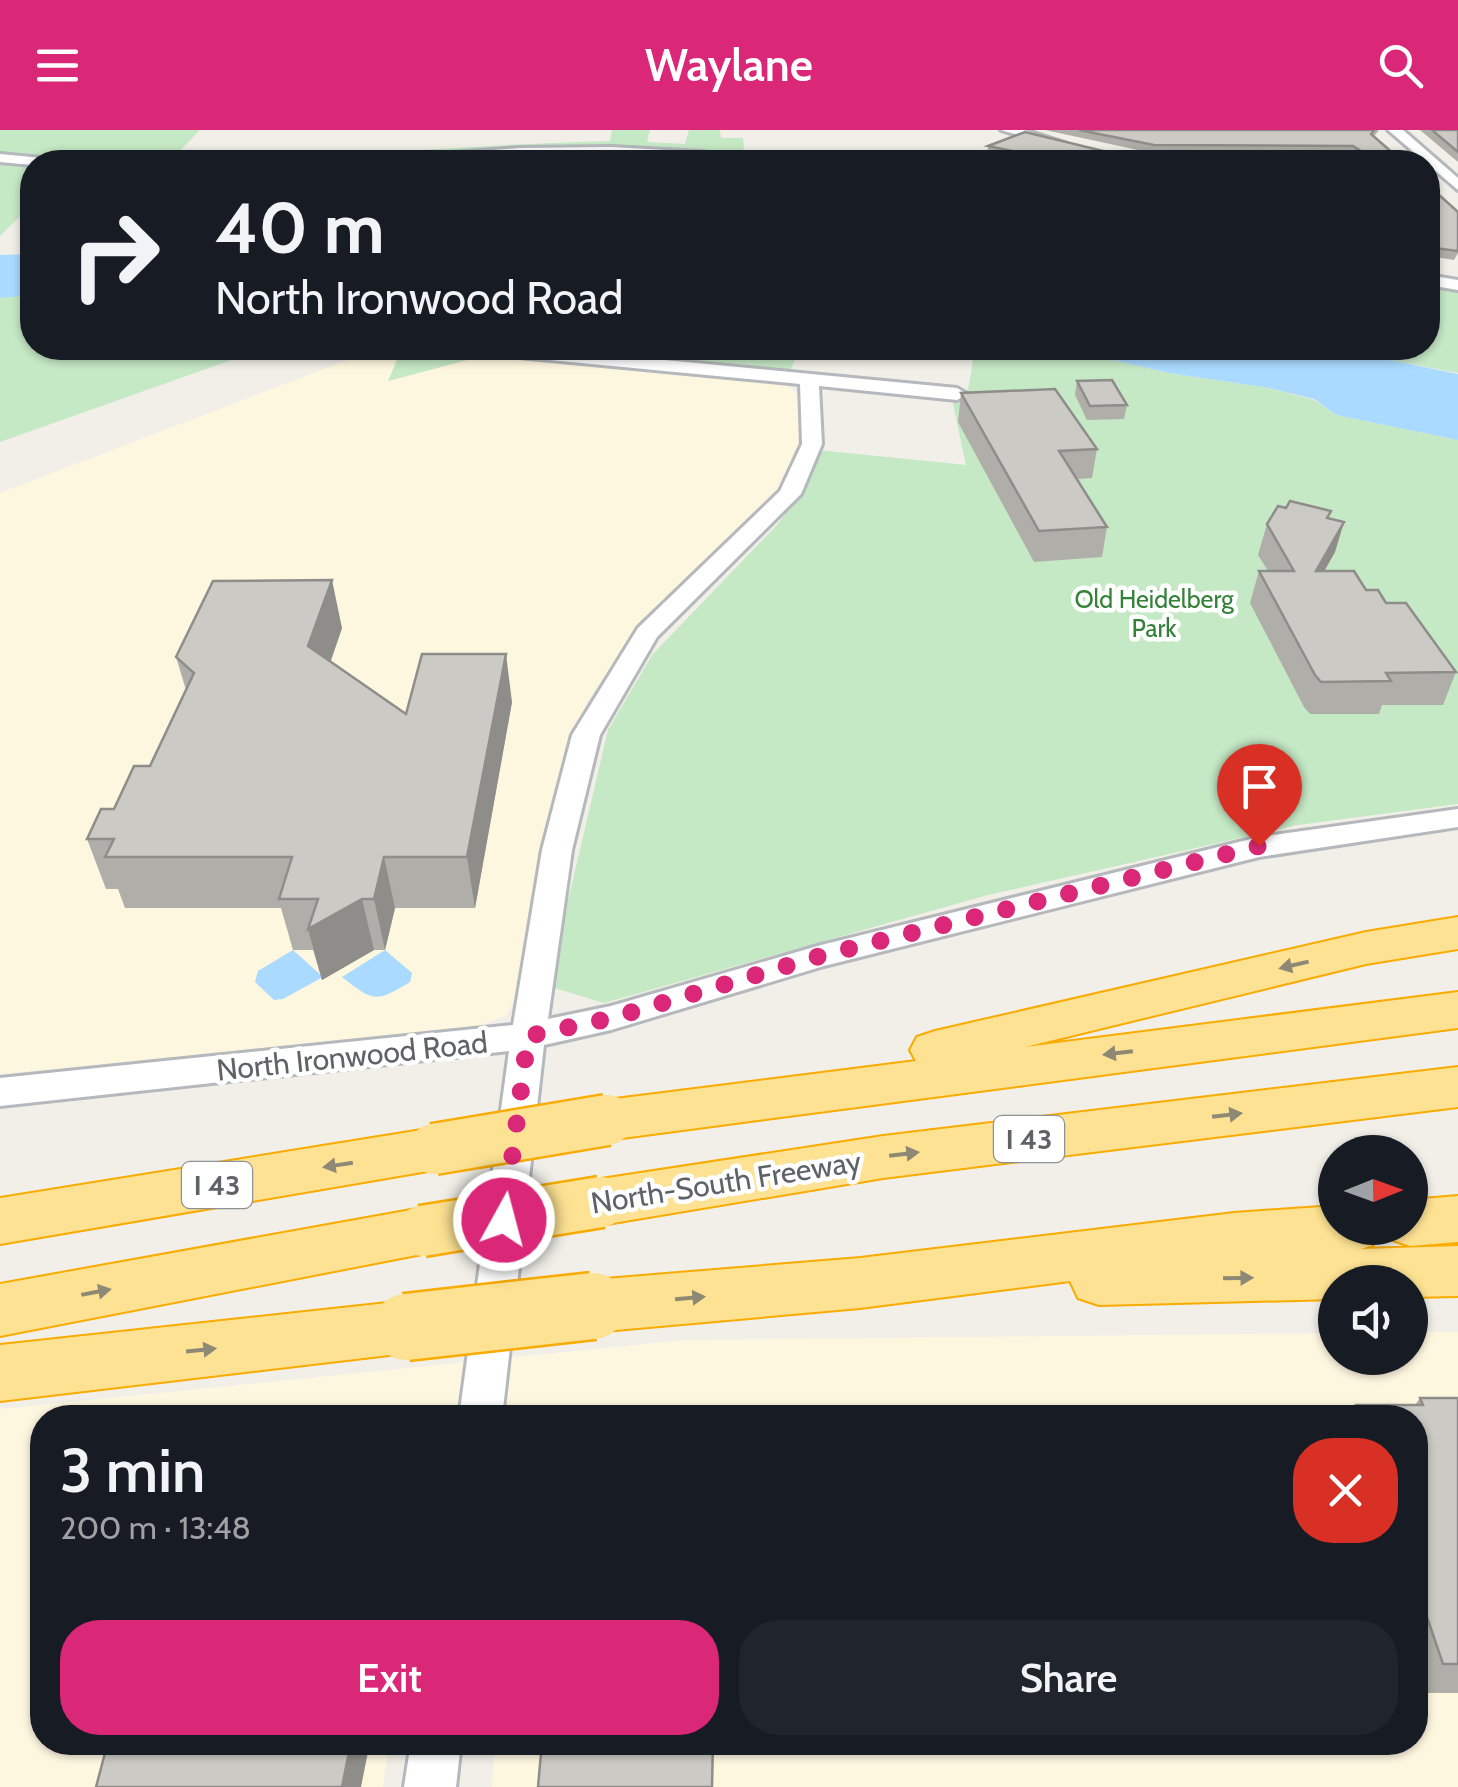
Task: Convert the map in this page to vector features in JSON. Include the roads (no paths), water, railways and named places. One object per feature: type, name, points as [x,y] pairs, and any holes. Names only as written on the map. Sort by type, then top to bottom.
[{"type":"highway","points":[[702,1106],[1366,948],[1458,932]]},
{"type":"highway","points":[[1366,948],[1458,942]]},
{"type":"highway","name":"I 43","points":[[0,1222],[702,1106],[1458,1010]]},
{"type":"highway","name":"North-South Freeway","points":[[0,1310],[422,1231],[882,1157],[1458,1087]]},
{"type":"highway","points":[[1428,1222],[1458,1219]]},
{"type":"highway","points":[[0,1373],[1318,1231]]},
{"type":"highway","points":[[860,1283],[1458,1271]]},
{"type":"street","points":[[1008,130],[1074,147]]},
{"type":"street","points":[[1394,130],[1416,150]]},
{"type":"street","points":[[565,150],[680,150]]},
{"type":"street","points":[[605,360],[958,394]]},
{"type":"street","points":[[482,1405],[528,1036],[557,850],[586,734],[647,633],[790,494],[812,444],[810,381]]},
{"type":"street","name":"North Ironwood Road","points":[[0,1092],[528,1036],[612,1018],[839,951],[1259,846],[1458,818]]},
{"type":"street","points":[[430,1787],[434,1755]]},
{"type":"water","points":[[20,254],[20,296],[0,298],[0,255]]},
{"type":"water","points":[[1113,360],[1390,360],[1458,374],[1458,440],[1336,415],[1314,399],[1269,388]]},
{"type":"water","points":[[293,950],[323,977],[274,1000],[255,982],[258,971]]},
{"type":"water","points":[[385,950],[412,973],[410,982],[375,997],[342,977]]},
{"type":"park label","name":"Old Heidelberg Park","points":[[1154,614]]}]
